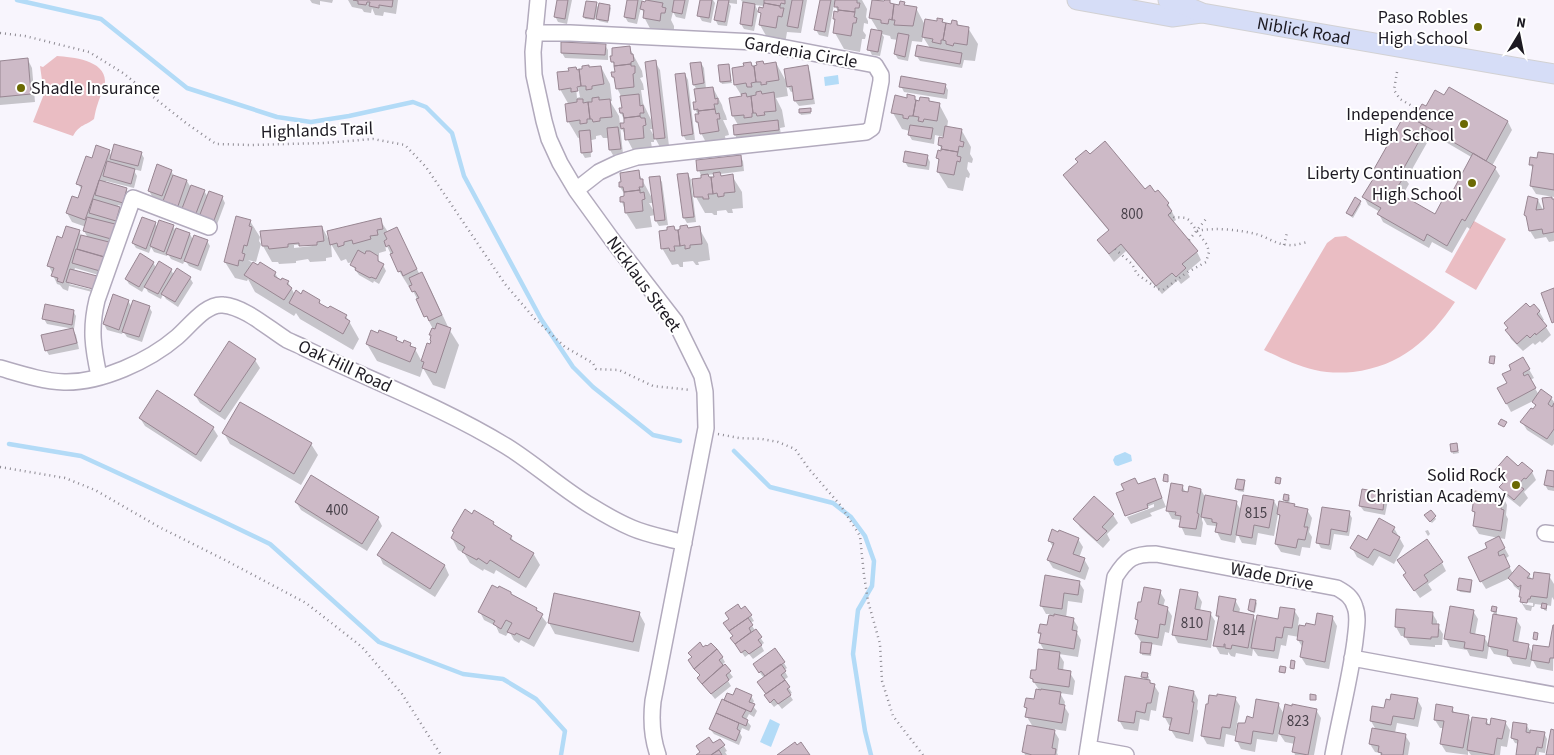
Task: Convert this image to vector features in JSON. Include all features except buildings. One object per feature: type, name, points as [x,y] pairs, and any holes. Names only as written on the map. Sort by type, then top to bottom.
[{"type":"main road","name":"Niblick Road","points":[[1077,0],[1172,17],[1202,13]]},
{"type":"main road","name":"Niblick Road","points":[[1168,0],[1202,13],[1554,74]]},
{"type":"street","name":"Nicklaus Street","points":[[538,0],[534,32],[534,75],[549,139],[560,163],[576,190],[675,321],[702,376],[705,392],[705,432],[653,701],[652,716],[655,746],[658,755]]},
{"type":"street","name":"Gardenia Circle","points":[[534,32],[755,42],[875,65],[881,75],[882,80],[872,128],[866,132],[637,157],[599,172],[576,190]]},
{"type":"street","points":[[99,376],[92,329],[93,315],[133,198],[208,227]]},
{"type":"street","name":"Oak Hill Road","points":[[0,368],[34,378],[65,382],[110,374],[136,363],[159,350],[176,338],[203,311],[222,305],[242,310],[289,340],[461,421],[507,447],[591,506],[633,528],[684,543]]},
{"type":"street","name":"Wade Drive","points":[[1087,752],[1115,577],[1123,563],[1131,558],[1144,554],[1156,554],[1337,588],[1352,599],[1356,608],[1357,624],[1333,755]]},
{"type":"street","points":[[1352,658],[1554,695]]},
{"type":"street","points":[[1087,752],[1126,755]]},
{"type":"path","name":"Highlands Trail","points":[[0,33],[25,36],[89,52],[124,73],[186,123],[216,144],[324,143],[372,139],[405,145],[426,167],[506,284],[535,319],[565,347],[593,363],[596,368],[619,370],[653,386],[705,392]]},
{"type":"path","points":[[1397,72],[1394,90],[1400,99],[1419,110]]},
{"type":"path","points":[[1115,249],[1132,264],[1137,274],[1162,290],[1206,262],[1209,249],[1189,220],[1174,217],[1170,213]]},
{"type":"path","points":[[1189,240],[1206,219]]},
{"type":"path","points":[[1197,231],[1220,230],[1256,234],[1290,246],[1308,242]]},
{"type":"path","points":[[1284,245],[1287,233]]},
{"type":"path","points":[[705,432],[778,442],[795,449],[809,469],[841,506],[860,536],[868,600],[880,644],[882,682],[890,708],[893,716],[923,755]]},
{"type":"path","points":[[0,467],[65,478],[95,490],[161,528],[306,603],[362,647],[402,694],[441,755]]},
{"type":"shaded area","points":[[57,56],[87,61],[100,68],[104,74],[105,81],[94,119],[80,127],[73,136],[33,122],[44,94],[40,66],[43,67]]},
{"type":"shaded area","points":[[1474,221],[1506,239],[1476,290],[1445,272]]},
{"type":"shaded area","points":[[1346,236],[1455,302],[1435,328],[1412,349],[1386,364],[1370,369],[1344,373],[1320,371],[1295,364],[1264,350],[1327,243],[1335,237]]},
{"type":"water","points":[[838,75],[839,84],[825,86],[824,77]]},
{"type":"water","points":[[1125,452],[1131,455],[1132,461],[1118,466],[1115,465],[1113,460],[1115,456]]},
{"type":"water","points":[[770,719],[780,724],[771,747],[760,742]]},
{"type":"waterway","points":[[17,0],[101,19],[187,88],[277,117],[311,122],[413,102],[426,107],[452,133],[464,176],[541,319],[573,367],[593,387],[653,435],[680,441]]},
{"type":"waterway","points":[[9,444],[81,456],[270,544],[379,642],[463,674],[503,679],[536,699],[565,731],[561,755]]},
{"type":"waterway","points":[[734,451],[770,487],[833,503],[851,517],[865,536],[874,561],[872,586],[858,610],[853,654],[865,731],[871,755]]},
{"type":"place","name":"Paso Robles High School","points":[[1478,27]]},
{"type":"place","name":"Shadle Insurance","points":[[21,88]]},
{"type":"place","name":"Independence High School","points":[[1464,124]]},
{"type":"place","name":"Liberty Continuation High School","points":[[1472,183]]},
{"type":"place","name":"Solid Rock Christian Academy","points":[[1516,485]]}]
